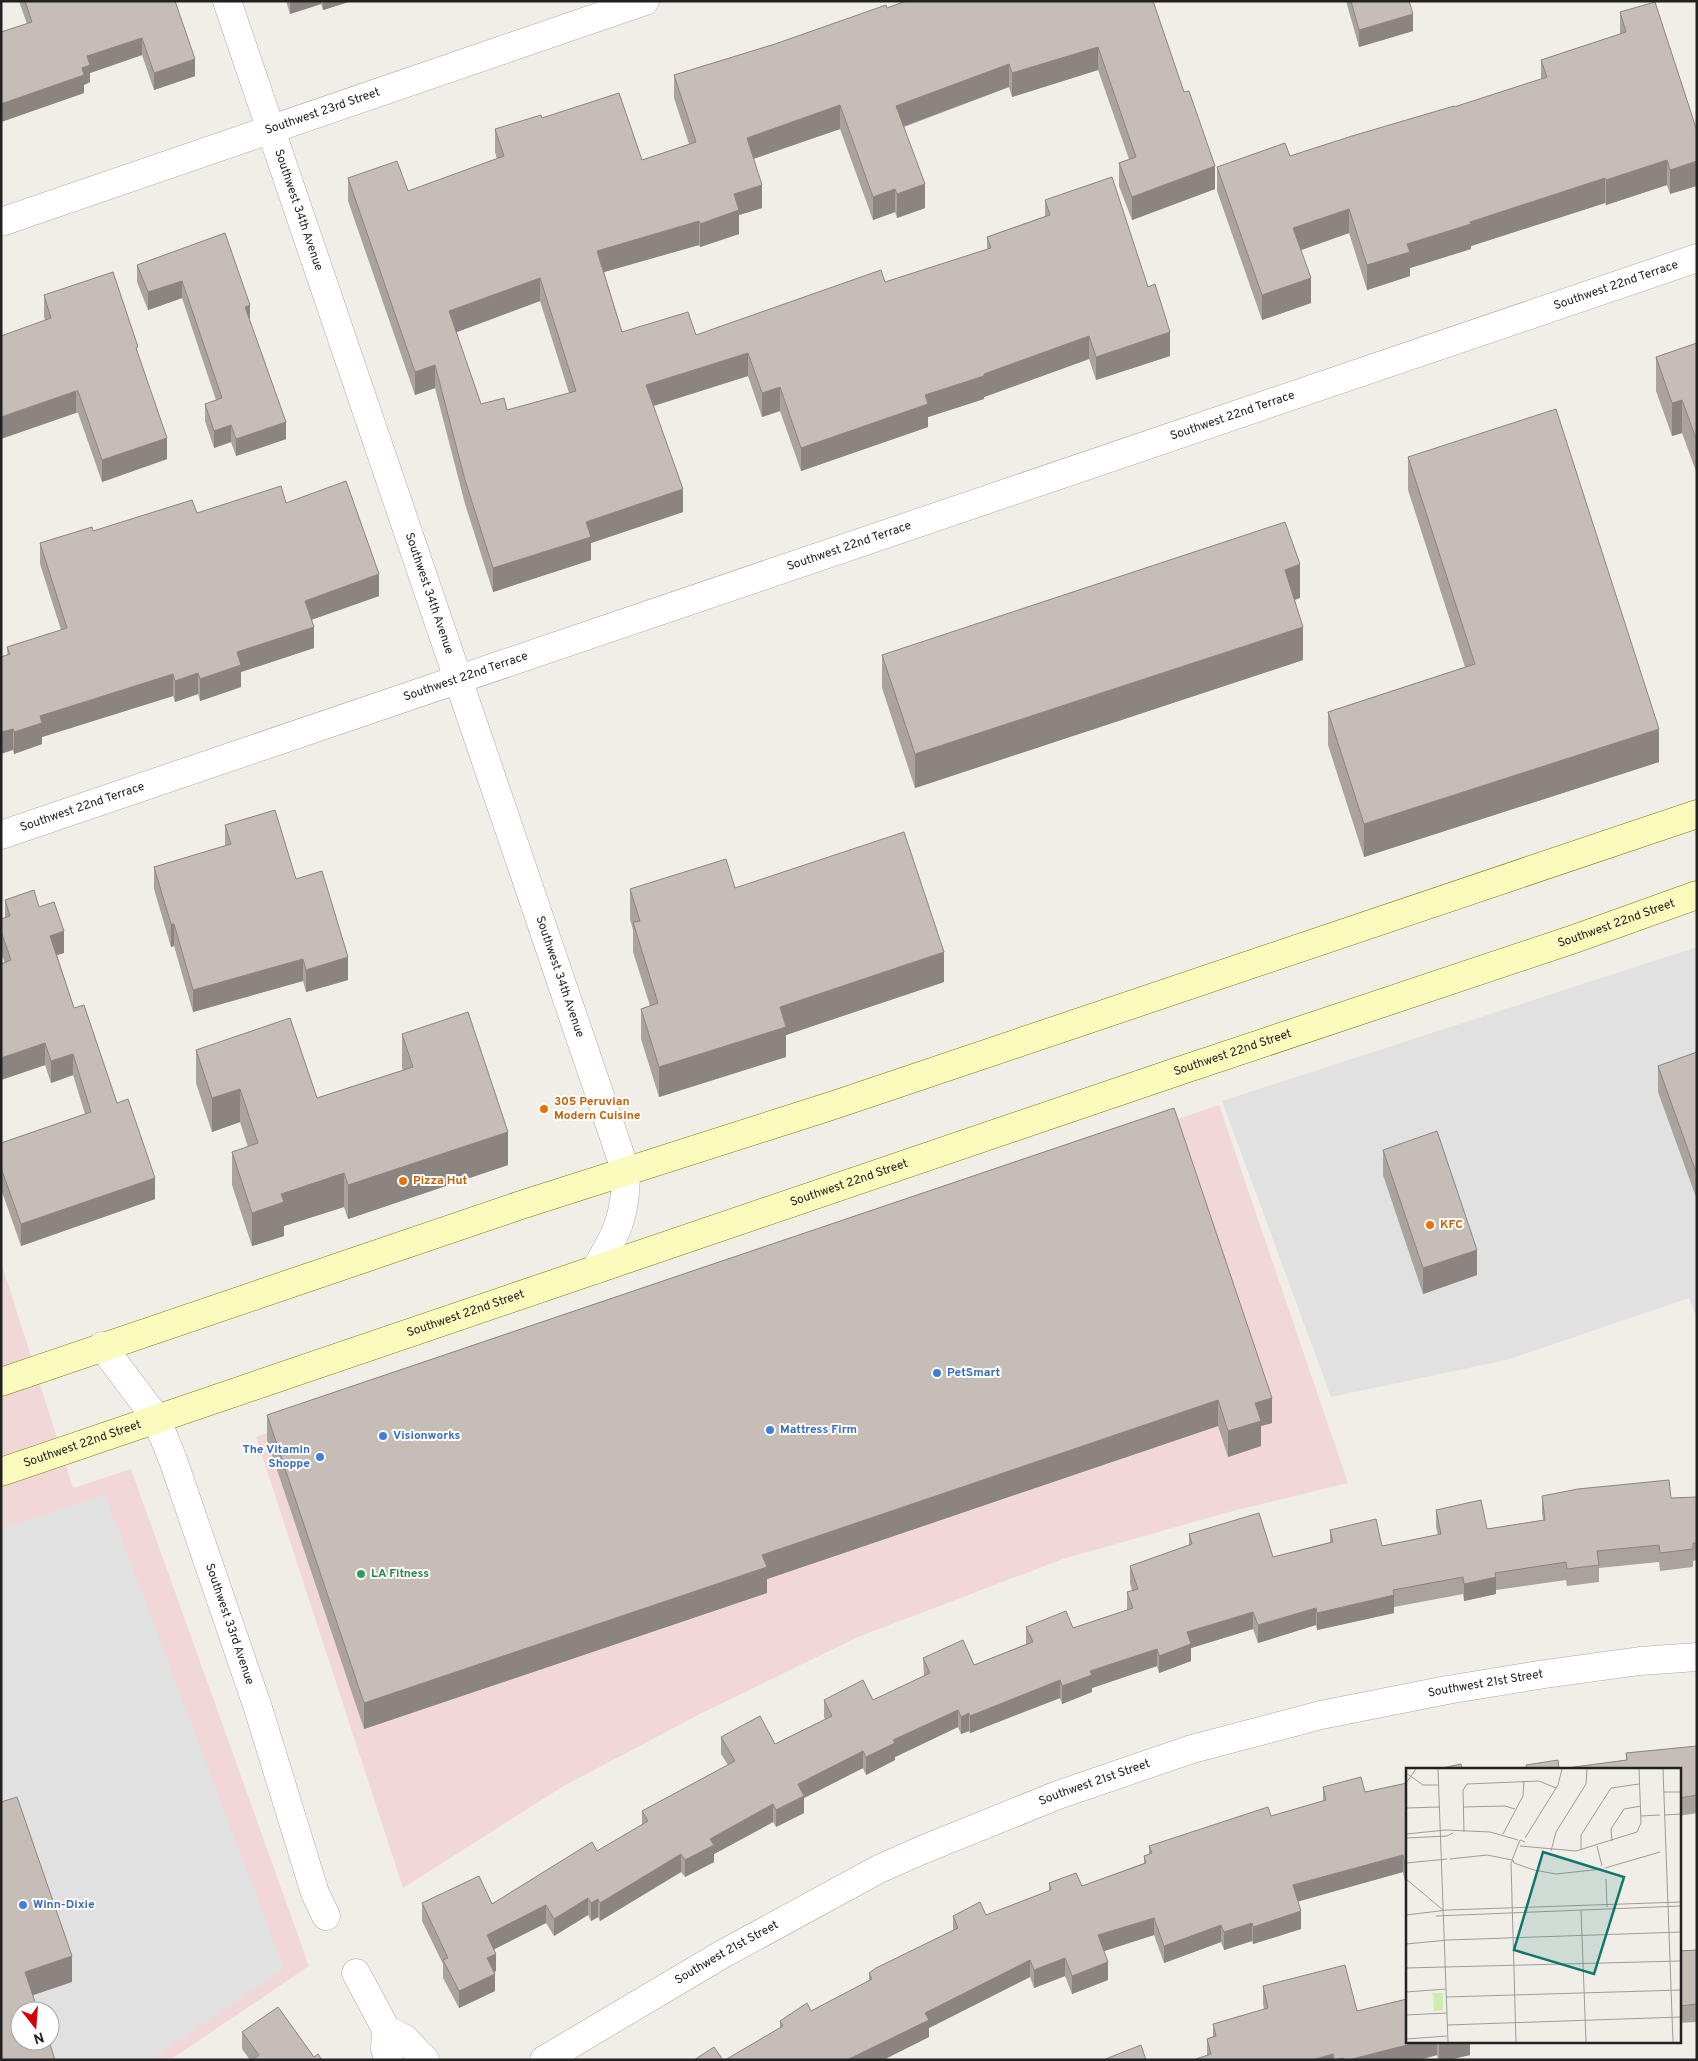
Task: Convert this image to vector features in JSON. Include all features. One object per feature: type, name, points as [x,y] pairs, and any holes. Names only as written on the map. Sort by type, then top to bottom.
[{"type":"main road","points":[[1,1382],[102,1346],[521,1205],[841,1103],[1697,814]]},
{"type":"main road","name":"Southwest 22nd Street","points":[[1,1472],[1179,1070],[1577,938],[1697,895]]},
{"type":"street","name":"Southwest 34th Avenue","points":[[227,1],[626,1172],[626,1196],[622,1218],[614,1240],[595,1270]]},
{"type":"street","name":"Southwest 23rd Street","points":[[1,222],[645,1]]},
{"type":"street","name":"Southwest 22nd Terrace","points":[[1,835],[1697,258]]},
{"type":"street","name":"Southwest 33rd Avenue","points":[[102,1346],[156,1418],[173,1460],[258,1708],[310,1880],[326,1916]]},
{"type":"street","name":"Southwest 21st Street","points":[[544,2060],[721,1955],[879,1869],[1076,1788],[1192,1749],[1321,1715],[1447,1690],[1545,1674],[1640,1661],[1697,1657]]},
{"type":"street","points":[[356,1973],[386,2029],[385,2049],[389,2060]]},
{"type":"street","points":[[386,2029],[405,2039],[425,2060]]},
{"type":"shaded area","points":[[1697,947],[1697,1318],[1689,1298],[1506,1360],[1331,1397],[1222,1101]]},
{"type":"shaded area","points":[[1219,1105],[1348,1483],[1229,1512],[1063,1559],[858,1637],[698,1715],[562,1787],[403,1888],[256,1437]]},
{"type":"shaded area","points":[[1,1262],[73,1488],[131,1469],[309,1966],[170,2060],[1,2060]]},
{"type":"shaded area","points":[[105,1495],[284,1969],[150,2060],[1,2060],[1,1529]]},
{"type":"building","points":[[25,1],[175,1],[195,59],[154,73],[142,38],[87,56],[90,65],[82,68],[84,75],[1,104],[1,32],[32,22]]},
{"type":"building","points":[[906,1],[1153,1],[1184,92],[1189,91],[1215,166],[1132,197],[1119,163],[1136,157],[1098,47],[1012,73],[1009,64],[896,106],[925,184],[897,194],[895,189],[873,197],[840,105],[747,138],[762,185],[734,194],[739,210],[700,224],[699,221],[597,251],[622,332],[688,312],[696,335],[881,270],[885,282],[991,248],[987,237],[1050,215],[1045,200],[1112,177],[1148,287],[1155,284],[1170,332],[1096,357],[1089,336],[984,374],[984,376],[925,395],[928,404],[801,448],[780,387],[762,393],[748,353],[646,385],[683,489],[586,522],[591,537],[493,568],[465,480],[435,365],[415,372],[348,178],[397,161],[408,191],[504,156],[495,129],[541,115],[542,118],[619,93],[642,160],[696,142],[674,75],[775,44],[886,5],[887,8]],"holes":[[[540,278],[576,391],[507,410],[504,398],[481,404],[449,311]]]},
{"type":"building","points":[[1351,1],[1409,1],[1413,14],[1359,30]]},
{"type":"building","points":[[1655,2],[1697,131],[1697,161],[1670,170],[1667,160],[1606,180],[1605,178],[1407,244],[1410,252],[1367,265],[1349,209],[1293,228],[1311,278],[1262,295],[1217,167],[1285,143],[1290,156],[1547,77],[1541,60],[1626,32],[1620,12]]},
{"type":"building","points":[[225,233],[250,305],[245,307],[286,422],[236,439],[231,425],[214,431],[205,404],[222,398],[182,281],[148,292],[137,265]]},
{"type":"building","points":[[113,272],[138,347],[136,348],[167,438],[102,460],[78,391],[1,417],[1,336],[51,318],[44,295]]},
{"type":"building","points":[[1697,343],[1697,441],[1682,400],[1672,403],[1656,357]]},
{"type":"building","points":[[1556,409],[1659,729],[1364,824],[1328,712],[1475,664],[1408,457]]},
{"type":"building","points":[[346,481],[379,574],[305,601],[314,627],[237,652],[241,665],[200,679],[198,673],[175,681],[173,674],[40,716],[42,723],[14,732],[13,729],[1,732],[1,657],[10,654],[7,647],[67,628],[40,543],[92,527],[93,531],[192,500],[197,513],[281,486],[286,503]]},
{"type":"building","points":[[1285,522],[1300,564],[1285,570],[1303,627],[915,754],[882,655]]},
{"type":"building","points":[[275,810],[296,879],[322,871],[348,957],[306,970],[303,959],[193,990],[174,924],[171,924],[154,867],[231,844],[225,825]]},
{"type":"building","points":[[904,832],[944,952],[780,1007],[786,1027],[659,1067],[641,1009],[658,1003],[633,922],[640,921],[630,889],[726,859],[735,888]]},
{"type":"building","points":[[34,890],[39,907],[54,902],[64,931],[50,936],[74,1008],[84,1005],[117,1103],[128,1099],[155,1178],[21,1224],[1,1168],[1,1143],[91,1112],[73,1054],[51,1061],[45,1043],[1,1058],[1,964],[11,960],[1,931],[1,919],[10,916],[5,900]]},
{"type":"building","points":[[468,1012],[508,1132],[348,1185],[344,1173],[281,1194],[284,1202],[252,1213],[232,1152],[258,1143],[240,1089],[212,1098],[196,1050],[290,1018],[317,1098],[413,1067],[402,1034]]},
{"type":"building","points":[[1697,1052],[1697,1175],[1658,1066]]},
{"type":"building","points":[[1174,1108],[1272,1398],[1255,1403],[1261,1421],[1228,1431],[1218,1400],[762,1555],[767,1567],[364,1703],[267,1415]]},
{"type":"building","name":"KFC","points":[[1437,1131],[1477,1250],[1423,1268],[1383,1150]]},
{"type":"building","points":[[1669,1480],[1671,1498],[1697,1497],[1697,1543],[1693,1543],[1693,1549],[1660,1553],[1659,1545],[1597,1551],[1599,1565],[1567,1569],[1566,1562],[1495,1573],[1496,1577],[1464,1584],[1463,1577],[1393,1590],[1394,1595],[1317,1613],[1316,1608],[1258,1625],[1253,1612],[1187,1632],[1191,1644],[1159,1656],[1157,1649],[1090,1671],[1092,1675],[1062,1686],[1060,1680],[970,1716],[969,1713],[961,1717],[958,1710],[893,1740],[895,1743],[866,1757],[863,1751],[798,1784],[804,1796],[776,1810],[773,1804],[710,1839],[714,1845],[685,1860],[681,1854],[600,1903],[598,1899],[591,1903],[588,1898],[554,1919],[546,1905],[487,1935],[496,1954],[487,1958],[495,1974],[459,1991],[443,1960],[448,1958],[422,1903],[479,1876],[492,1904],[592,1842],[597,1851],[648,1821],[642,1811],[735,1761],[721,1737],[760,1716],[775,1744],[832,1716],[824,1700],[863,1680],[873,1700],[930,1673],[923,1658],[963,1640],[974,1665],[1033,1642],[1026,1627],[1066,1611],[1073,1628],[1133,1608],[1127,1592],[1138,1589],[1130,1566],[1192,1544],[1189,1534],[1259,1513],[1273,1557],[1333,1542],[1330,1530],[1376,1519],[1382,1546],[1441,1534],[1436,1510],[1481,1500],[1487,1529],[1545,1520],[1542,1496],[1578,1489]]},
{"type":"building","points":[[1697,1746],[1697,1795],[1680,1798],[1680,1768],[1567,1768],[1627,1760],[1626,1753]]},
{"type":"building","points":[[1558,1760],[1559,1768],[1527,1768],[1526,1765]]},
{"type":"building","points":[[1461,1764],[1462,1768],[1442,1768]]},
{"type":"building","points":[[1361,1777],[1365,1792],[1406,1783],[1406,1870],[1403,1855],[1293,1885],[1301,1911],[1253,1927],[1252,1923],[1224,1932],[1221,1925],[1164,1946],[1154,1918],[1098,1935],[1108,1962],[1072,1976],[1065,1958],[1034,1970],[1030,1960],[925,2013],[929,2020],[847,2060],[725,2060],[783,2026],[780,2021],[807,2003],[811,2011],[872,1979],[869,1973],[876,1968],[958,1928],[953,1916],[980,1902],[986,1915],[1051,1890],[1049,1883],[1076,1873],[1082,1886],[1146,1863],[1144,1856],[1152,1853],[1149,1846],[1268,1807],[1271,1816],[1326,1800],[1323,1787]]},
{"type":"building","name":"Winn-Dixie","points":[[17,1797],[72,1956],[25,1972],[35,2001],[10,2001],[10,2051],[52,2051],[55,2060],[1,2060],[1,1802]]},
{"type":"building","points":[[1697,1950],[1697,2004],[1680,2006],[1680,1951]]},
{"type":"building","points":[[1345,1965],[1357,2011],[1406,1999],[1406,2044],[1411,2044],[1348,2060],[1343,2058],[1334,2060],[1333,2054],[1312,2060],[1193,2060],[1211,2054],[1207,2039],[1216,2036],[1213,2024],[1268,2008],[1263,1986]]},
{"type":"building","points":[[278,2007],[314,2057],[318,2054],[322,2060],[252,2060],[259,2055],[242,2032]]},
{"type":"building","points":[[1141,2045],[1146,2060],[1103,2060]]},
{"type":"building","points":[[714,2047],[723,2060],[694,2060]]},
{"type":"place","name":"305 Peruvian Modern Cuisine","points":[[544,1109]]},
{"type":"place","name":"Pizza Hut","points":[[403,1181]]},
{"type":"place","name":"KFC","points":[[1430,1225]]},
{"type":"place","name":"PetSmart","points":[[937,1373]]},
{"type":"place","name":"Mattress Firm","points":[[770,1430]]},
{"type":"place","name":"Visionworks","points":[[383,1436]]},
{"type":"place","name":"The Vitamin Shoppe","points":[[320,1457]]},
{"type":"place","name":"LA Fitness","points":[[361,1574]]},
{"type":"place","name":"Winn-Dixie","points":[[23,1905]]}]
